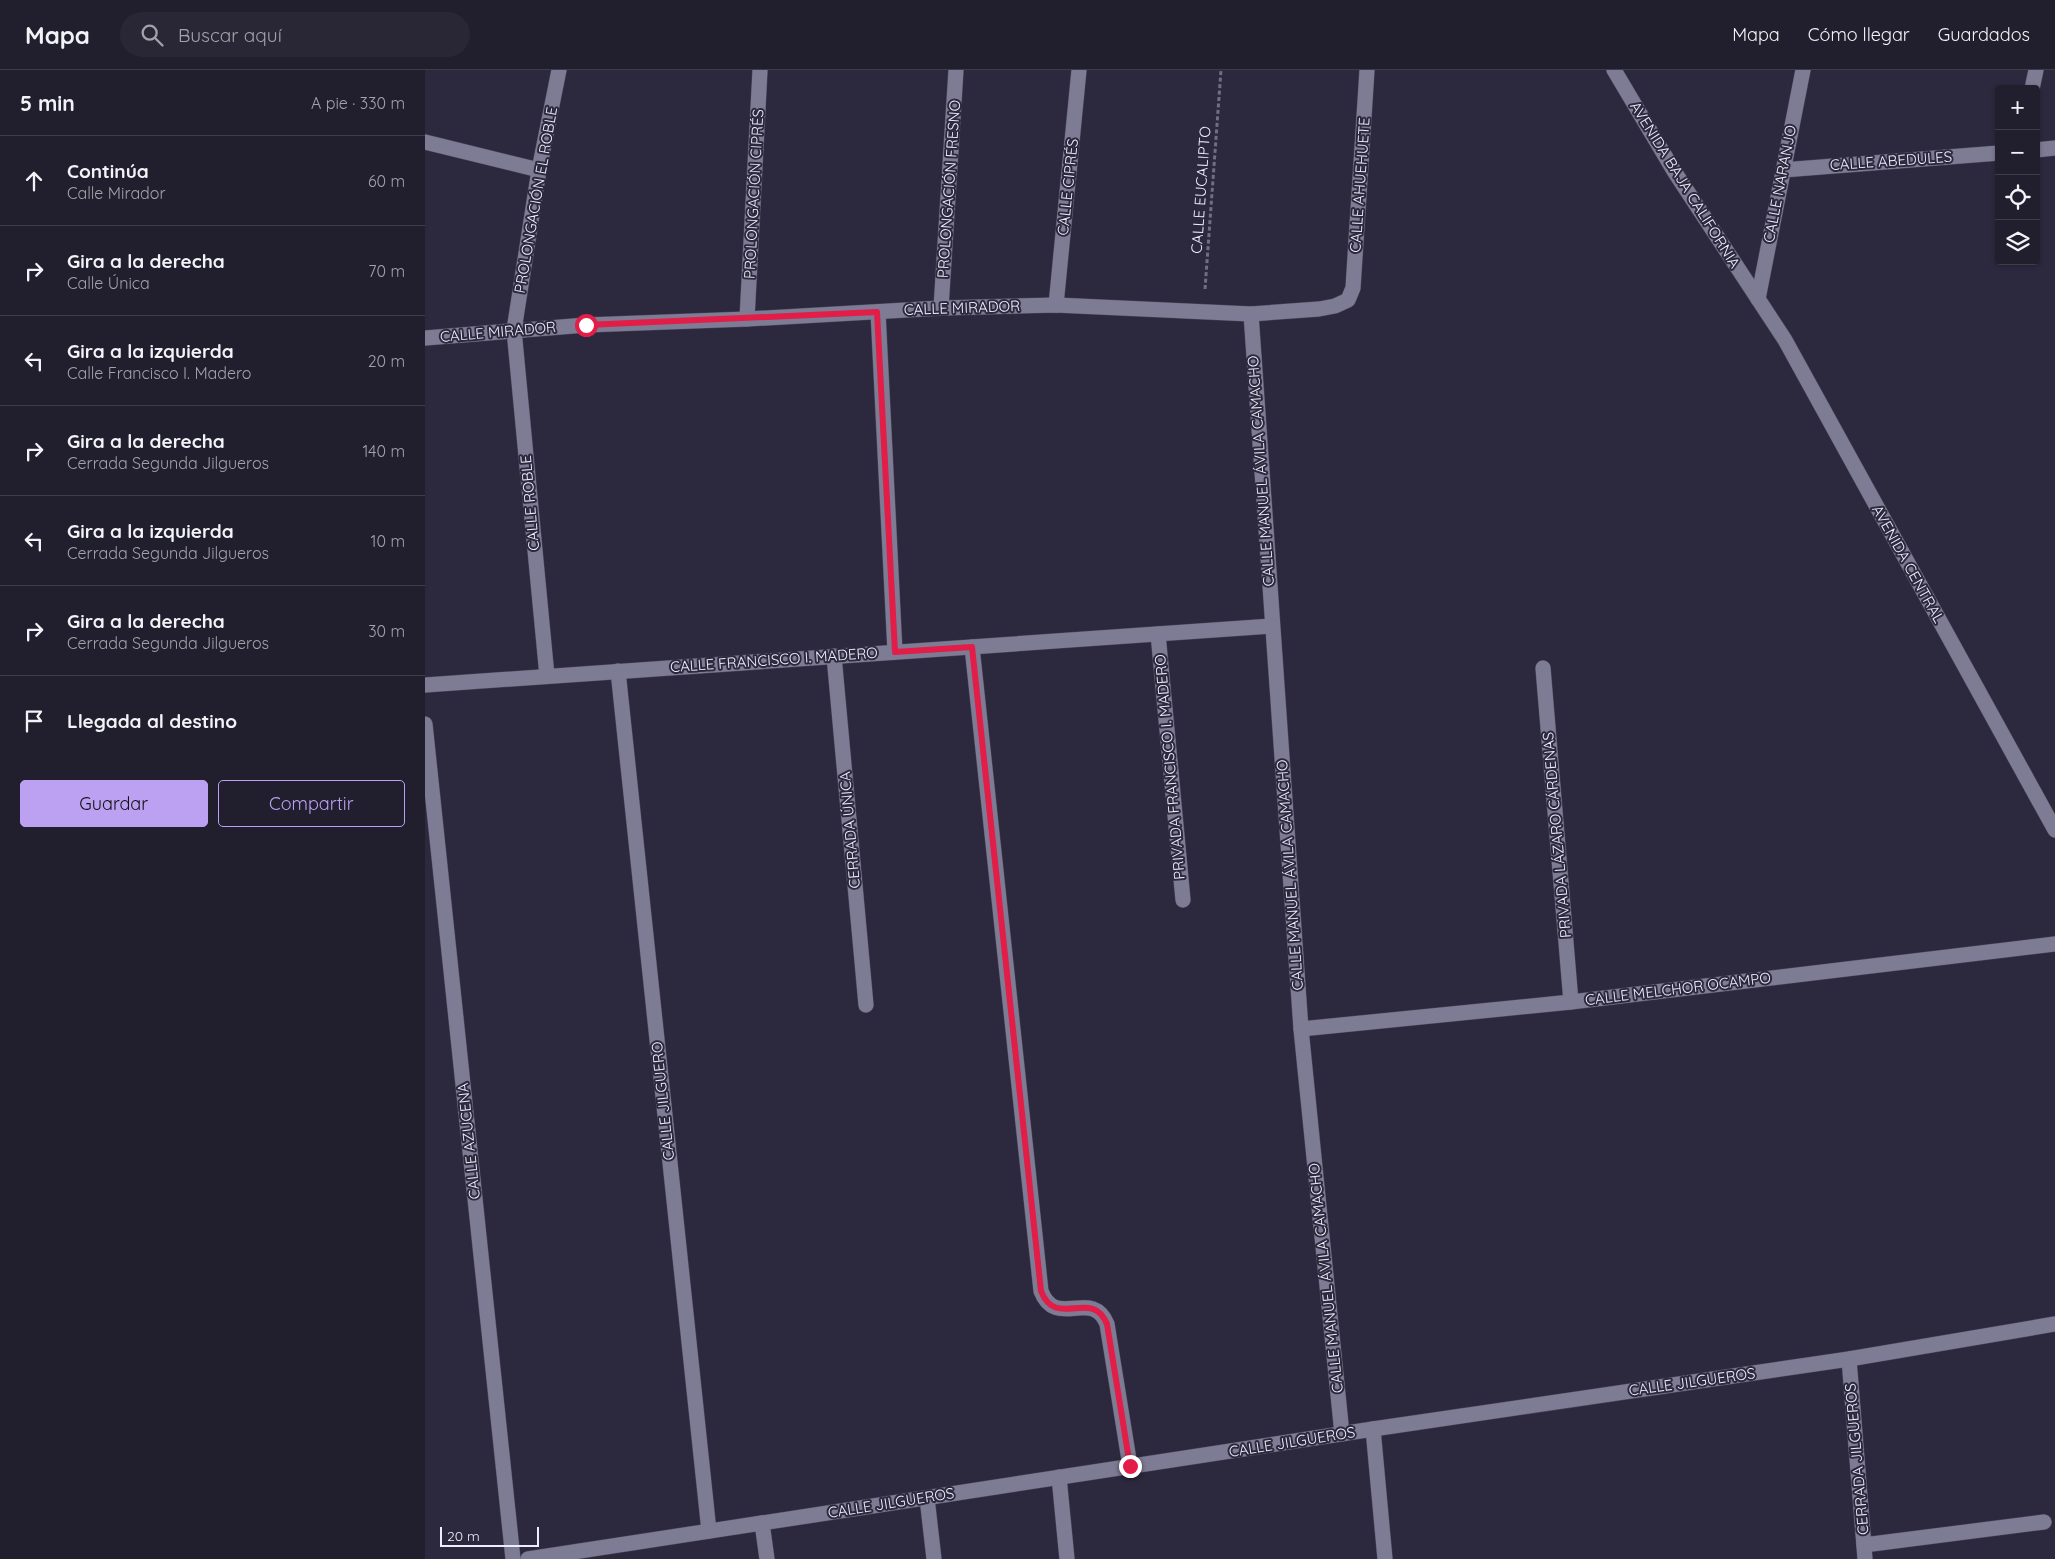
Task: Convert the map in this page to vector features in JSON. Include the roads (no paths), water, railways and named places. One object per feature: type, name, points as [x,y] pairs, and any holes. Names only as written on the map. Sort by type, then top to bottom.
[{"type":"street","name":"PROLONGACIÓN EL ROBLE","points":[[514,330],[539,170],[559,70]]},
{"type":"street","name":"PROLONGACIÓN CIPRÉS","points":[[747,319],[761,70]]},
{"type":"street","name":"PROLONGACIÓN FRESNO","points":[[941,308],[956,70]]},
{"type":"street","name":"CALLE CIPRÉS","points":[[1056,305],[1079,70]]},
{"type":"street","name":"CALLE AHUEHUETE","points":[[1348,300],[1353,288],[1355,272],[1367,70]]},
{"type":"street","name":"AVENIDA BAJA CALIFORNIA","points":[[1614,70],[1674,171],[1757,299]]},
{"type":"street","name":"CALLE NARANJO","points":[[1757,299],[1803,70]]},
{"type":"street","points":[[2033,85],[2036,70]]},
{"type":"street","points":[[425,142],[539,170]]},
{"type":"street","points":[[2040,150],[2055,148]]},
{"type":"street","name":"CALLE ABEDULES","points":[[1783,170],[1995,153]]},
{"type":"street","name":"AVENIDA CENTRAL","points":[[1757,299],[1785,340],[2055,830]]},
{"type":"street","name":"CALLE MIRADOR","points":[[425,338],[586,325],[747,319],[941,308],[1056,305],[1251,314],[1319,309],[1335,306],[1348,300]]},
{"type":"street","points":[[877,312],[895,652]]},
{"type":"street","name":"CALLE MANUEL ÁVILA CAMACHO","points":[[1251,314],[1301,1029],[1342,1434]]},
{"type":"street","name":"CALLE ROBLE","points":[[514,330],[547,676]]},
{"type":"street","name":"CALLE FRANCISCO I. MADERO","points":[[425,685],[1272,626]]},
{"type":"street","name":"PRIVADA FRANCISCO I. MADERO","points":[[1158,634],[1183,900]]},
{"type":"street","points":[[972,647],[1041,1291],[1045,1300],[1052,1307],[1062,1309],[1087,1307],[1096,1309],[1104,1315],[1130,1466]]},
{"type":"street","name":"CERRADA ÚNICA","points":[[834,656],[866,1005]]},
{"type":"street","name":"PRIVADA LÁZARO CÁRDENAS","points":[[1543,668],[1571,1002]]},
{"type":"street","name":"CALLE JILGUERO","points":[[618,671],[709,1531]]},
{"type":"street","name":"CALLE AZUCENA","points":[[425,724],[513,1559]]},
{"type":"street","name":"CALLE MELCHOR OCAMPO","points":[[1301,1029],[1571,1002],[2055,944]]},
{"type":"street","name":"CALLE JILGUEROS","points":[[529,1559],[1373,1429],[1849,1359],[2055,1324]]},
{"type":"street","name":"CERRADA JILGUEROS","points":[[1849,1359],[1865,1552]]},
{"type":"street","points":[[1373,1429],[1385,1559]]},
{"type":"street","points":[[1059,1477],[1067,1559]]},
{"type":"street","points":[[927,1498],[934,1559]]},
{"type":"street","points":[[1865,1552],[2044,1522]]},
{"type":"street","points":[[762,1523],[767,1559]]}]
